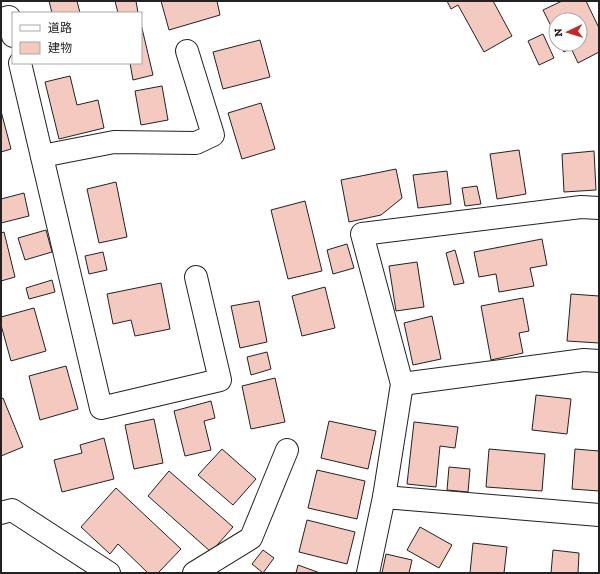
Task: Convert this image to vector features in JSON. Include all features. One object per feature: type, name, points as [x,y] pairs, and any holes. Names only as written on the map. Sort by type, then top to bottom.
[{"type":"street","points":[[1,19],[9,17],[12,31]]},
{"type":"street","points":[[42,156],[114,142],[196,143],[213,135],[187,51]]},
{"type":"street","points":[[20,64],[101,408],[220,380],[196,277]]},
{"type":"street","points":[[368,573],[384,497],[402,384],[362,234],[581,207],[599,208]]},
{"type":"street","points":[[402,384],[584,360],[599,361]]},
{"type":"street","points":[[194,573],[251,538],[287,450]]},
{"type":"street","points":[[384,497],[599,515]]},
{"type":"street","points":[[1,513],[12,510],[109,573]]},
{"type":"building","points":[[49,1],[77,1],[80,12],[52,12]]},
{"type":"building","points":[[115,1],[136,1],[138,12],[118,12]]},
{"type":"building","points":[[161,1],[217,1],[220,15],[169,30]]},
{"type":"building","points":[[447,1],[493,1],[512,36],[484,52],[458,5],[451,9]]},
{"type":"building","points":[[562,1],[586,1],[599,28],[599,52],[578,63],[573,52],[588,52],[588,12],[548,12],[548,20],[543,10]]},
{"type":"building","points":[[142,28],[153,75],[133,80],[130,64],[142,64]]},
{"type":"building","points":[[543,34],[548,45],[548,52],[551,52],[554,58],[539,65],[528,41]]},
{"type":"building","points":[[260,40],[270,77],[223,89],[213,52]]},
{"type":"building","points":[[70,76],[77,105],[98,100],[104,128],[59,139],[45,82]]},
{"type":"building","points":[[162,86],[168,120],[141,125],[135,91]]},
{"type":"building","points":[[261,103],[275,149],[242,159],[228,113]]},
{"type":"building","points":[[1,111],[11,149],[1,152]]},
{"type":"building","points":[[519,150],[526,194],[497,199],[490,154]]},
{"type":"building","points":[[594,151],[596,190],[564,192],[562,154]]},
{"type":"building","points":[[396,169],[402,198],[381,215],[349,222],[341,180]]},
{"type":"building","points":[[447,171],[451,204],[418,208],[413,175]]},
{"type":"building","points":[[116,182],[127,237],[99,243],[87,189]]},
{"type":"building","points":[[477,186],[481,204],[465,206],[462,188]]},
{"type":"building","points":[[24,193],[29,216],[1,223],[1,199]]},
{"type":"building","points":[[305,201],[322,271],[288,279],[271,210]]},
{"type":"building","points":[[46,230],[52,252],[25,260],[18,238]]},
{"type":"building","points":[[4,232],[15,277],[1,281],[1,233]]},
{"type":"building","points":[[542,239],[547,265],[530,268],[534,286],[499,292],[496,274],[479,277],[474,252]]},
{"type":"building","points":[[347,244],[354,268],[333,274],[327,250]]},
{"type":"building","points":[[455,250],[464,283],[454,285],[446,253]]},
{"type":"building","points":[[103,252],[107,270],[89,274],[85,256]]},
{"type":"building","points":[[417,262],[424,307],[396,311],[389,266]]},
{"type":"building","points":[[52,280],[55,292],[29,299],[26,288]]},
{"type":"building","points":[[161,283],[170,329],[135,336],[131,320],[113,324],[107,294]]},
{"type":"building","points":[[325,287],[335,328],[302,336],[292,296]]},
{"type":"building","points":[[571,294],[599,296],[599,343],[567,341]]},
{"type":"building","points":[[523,298],[529,331],[519,333],[523,353],[491,360],[481,306]]},
{"type":"building","points":[[259,301],[267,342],[240,348],[231,306]]},
{"type":"building","points":[[34,308],[46,351],[11,361],[1,325],[1,317]]},
{"type":"building","points":[[432,316],[441,359],[413,365],[404,323]]},
{"type":"building","points":[[267,352],[271,369],[251,375],[247,357]]},
{"type":"building","points":[[66,366],[78,409],[40,420],[29,376]]},
{"type":"building","points":[[275,378],[285,422],[251,429],[242,386]]},
{"type":"building","points":[[536,395],[571,399],[567,434],[532,430]]},
{"type":"building","points":[[3,398],[23,447],[1,456],[1,399]]},
{"type":"building","points":[[211,401],[215,418],[204,421],[211,450],[185,456],[174,411]]},
{"type":"building","points":[[154,419],[163,463],[134,469],[125,425]]},
{"type":"building","points":[[329,421],[376,431],[368,469],[321,458]]},
{"type":"building","points":[[414,422],[458,427],[455,448],[440,446],[436,487],[407,484]]},
{"type":"building","points":[[104,438],[114,479],[62,492],[54,460],[82,453],[80,445]]},
{"type":"building","points":[[222,449],[256,479],[233,505],[198,475]]},
{"type":"building","points":[[489,449],[545,454],[542,491],[486,487]]},
{"type":"building","points":[[575,449],[599,451],[599,491],[572,489]]},
{"type":"building","points":[[449,467],[470,469],[468,492],[447,490]]},
{"type":"building","points":[[317,470],[365,481],[357,519],[308,508]]},
{"type":"building","points":[[169,471],[233,527],[211,552],[148,496]]},
{"type":"building","points":[[116,488],[181,549],[158,573],[148,573],[118,544],[110,554],[81,527]]},
{"type":"building","points":[[307,520],[355,532],[347,564],[299,552]]},
{"type":"building","points":[[420,527],[452,545],[439,568],[407,550]]},
{"type":"building","points":[[473,543],[507,547],[504,573],[470,573]]},
{"type":"building","points":[[263,550],[274,558],[263,573],[252,564]]},
{"type":"building","points":[[553,550],[579,553],[578,573],[551,573]]},
{"type":"building","points":[[386,554],[412,560],[409,573],[382,573]]},
{"type":"building","points":[[298,565],[320,573],[296,573]]}]
